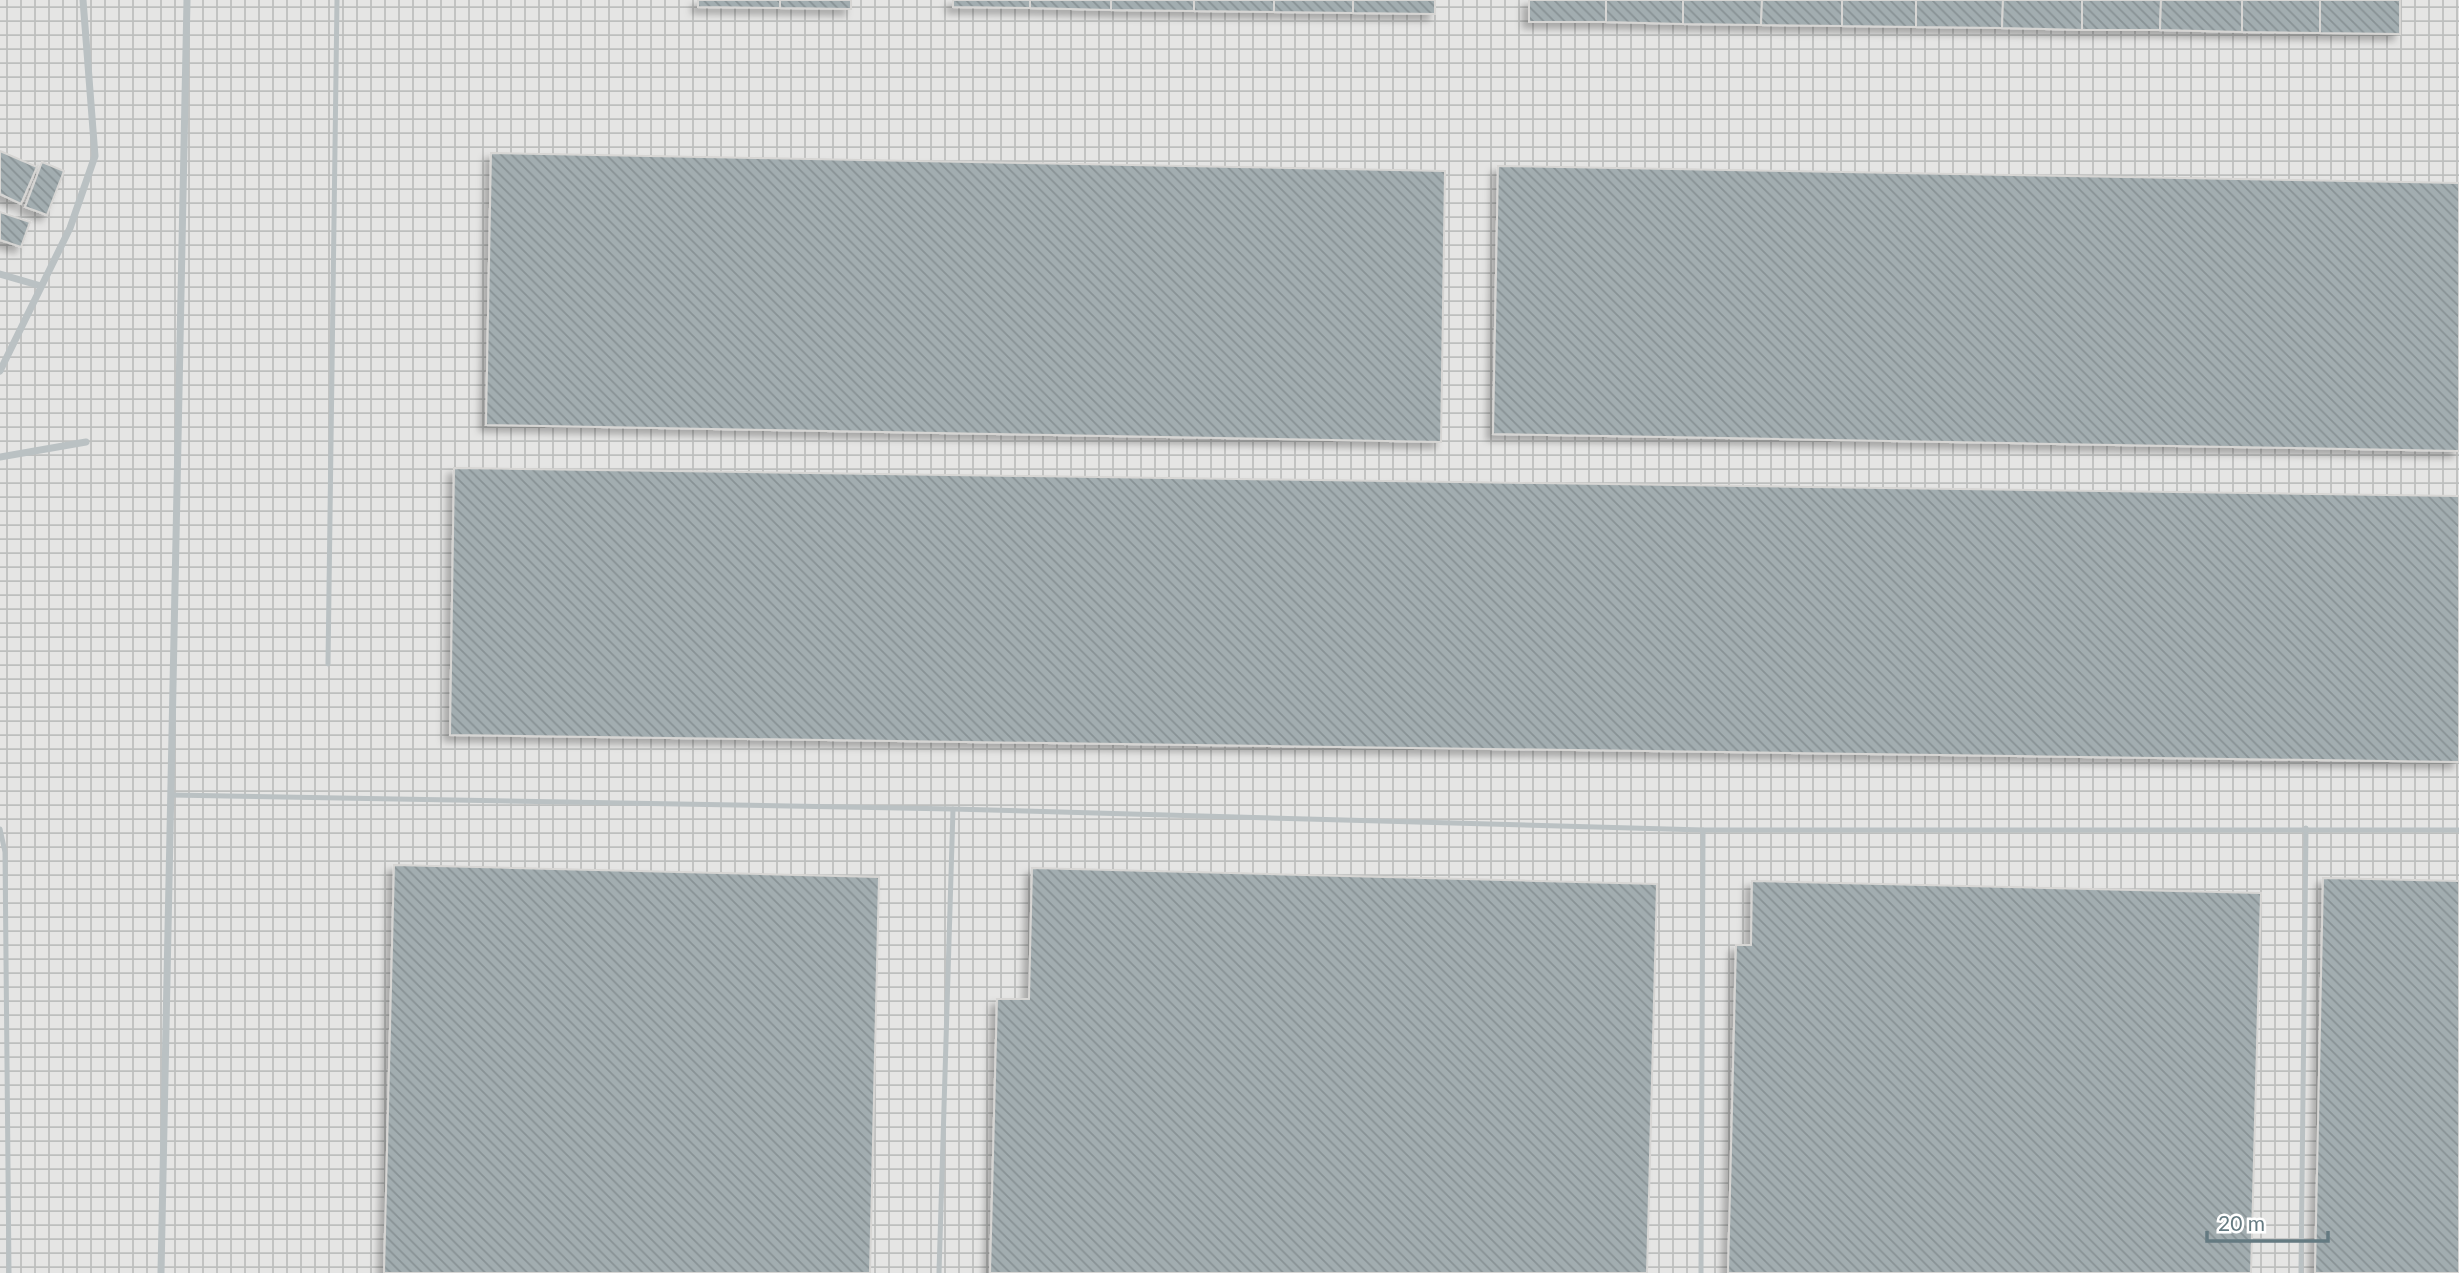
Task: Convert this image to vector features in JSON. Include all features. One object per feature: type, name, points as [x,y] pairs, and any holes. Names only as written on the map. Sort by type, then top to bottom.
[{"type":"street","points":[[0,370],[70,228],[95,156],[83,0]]},
{"type":"street","points":[[161,1273],[187,0]]},
{"type":"street","points":[[0,274],[41,286]]},
{"type":"street","points":[[0,457],[86,442]]},
{"type":"lane","points":[[328,664],[337,0]]},
{"type":"lane","points":[[171,795],[953,809],[1703,830],[2459,830]]},
{"type":"lane","points":[[939,1273],[953,809]]},
{"type":"lane","points":[[2301,1273],[2306,828]]},
{"type":"lane","points":[[0,829],[5,852],[9,1273]]},
{"type":"lane","points":[[1701,1273],[1703,830]]},
{"type":"shaded area","points":[[0,0],[2459,0],[2459,1273],[0,1273]]},
{"type":"building","points":[[698,0],[780,0],[780,8],[698,7]]},
{"type":"building","points":[[780,0],[851,0],[851,9],[780,8]]},
{"type":"building","points":[[953,0],[1030,0],[1030,8],[953,7]]},
{"type":"building","points":[[1030,0],[1111,0],[1111,10],[1030,8]]},
{"type":"building","points":[[1111,0],[1194,0],[1194,11],[1111,10]]},
{"type":"building","points":[[1194,0],[1274,0],[1274,12],[1194,11]]},
{"type":"building","points":[[1274,0],[1353,0],[1353,13],[1274,12]]},
{"type":"building","points":[[1353,0],[1435,0],[1435,14],[1353,13]]},
{"type":"building","points":[[1529,0],[1606,0],[1606,22],[1529,22]]},
{"type":"building","points":[[1606,0],[1683,0],[1683,24],[1606,22]]},
{"type":"building","points":[[1683,0],[1762,0],[1761,25],[1683,24]]},
{"type":"building","points":[[1762,0],[1842,0],[1842,26],[1761,25]]},
{"type":"building","points":[[1842,0],[1916,0],[1916,27],[1842,26]]},
{"type":"building","points":[[1916,0],[2003,0],[2002,28],[1916,27]]},
{"type":"building","points":[[2003,0],[2082,0],[2082,30],[2002,28]]},
{"type":"building","points":[[2082,0],[2161,0],[2160,30],[2082,30]]},
{"type":"building","points":[[2161,0],[2242,0],[2242,32],[2160,30]]},
{"type":"building","points":[[2242,0],[2320,0],[2320,33],[2242,32]]},
{"type":"building","points":[[2320,0],[2400,0],[2400,34],[2320,33]]},
{"type":"building","points":[[0,151],[37,167],[21,204],[0,194]]},
{"type":"building","points":[[491,153],[1445,171],[1441,442],[486,425]]},
{"type":"building","points":[[42,162],[64,171],[47,215],[25,207]]},
{"type":"building","points":[[1498,166],[2459,183],[2459,451],[1493,434]]},
{"type":"building","points":[[0,212],[30,222],[21,247],[0,240]]},
{"type":"building","points":[[454,468],[2459,496],[2459,762],[450,735]]},
{"type":"building","points":[[394,865],[879,877],[870,1273],[384,1273]]},
{"type":"building","points":[[1032,868],[1657,884],[1647,1273],[990,1273],[997,999],[1029,999]]},
{"type":"building","points":[[2323,878],[2459,881],[2459,1273],[2315,1273]]},
{"type":"building","points":[[1752,881],[2261,893],[2251,1273],[1728,1273],[1736,945],[1751,945]]}]
